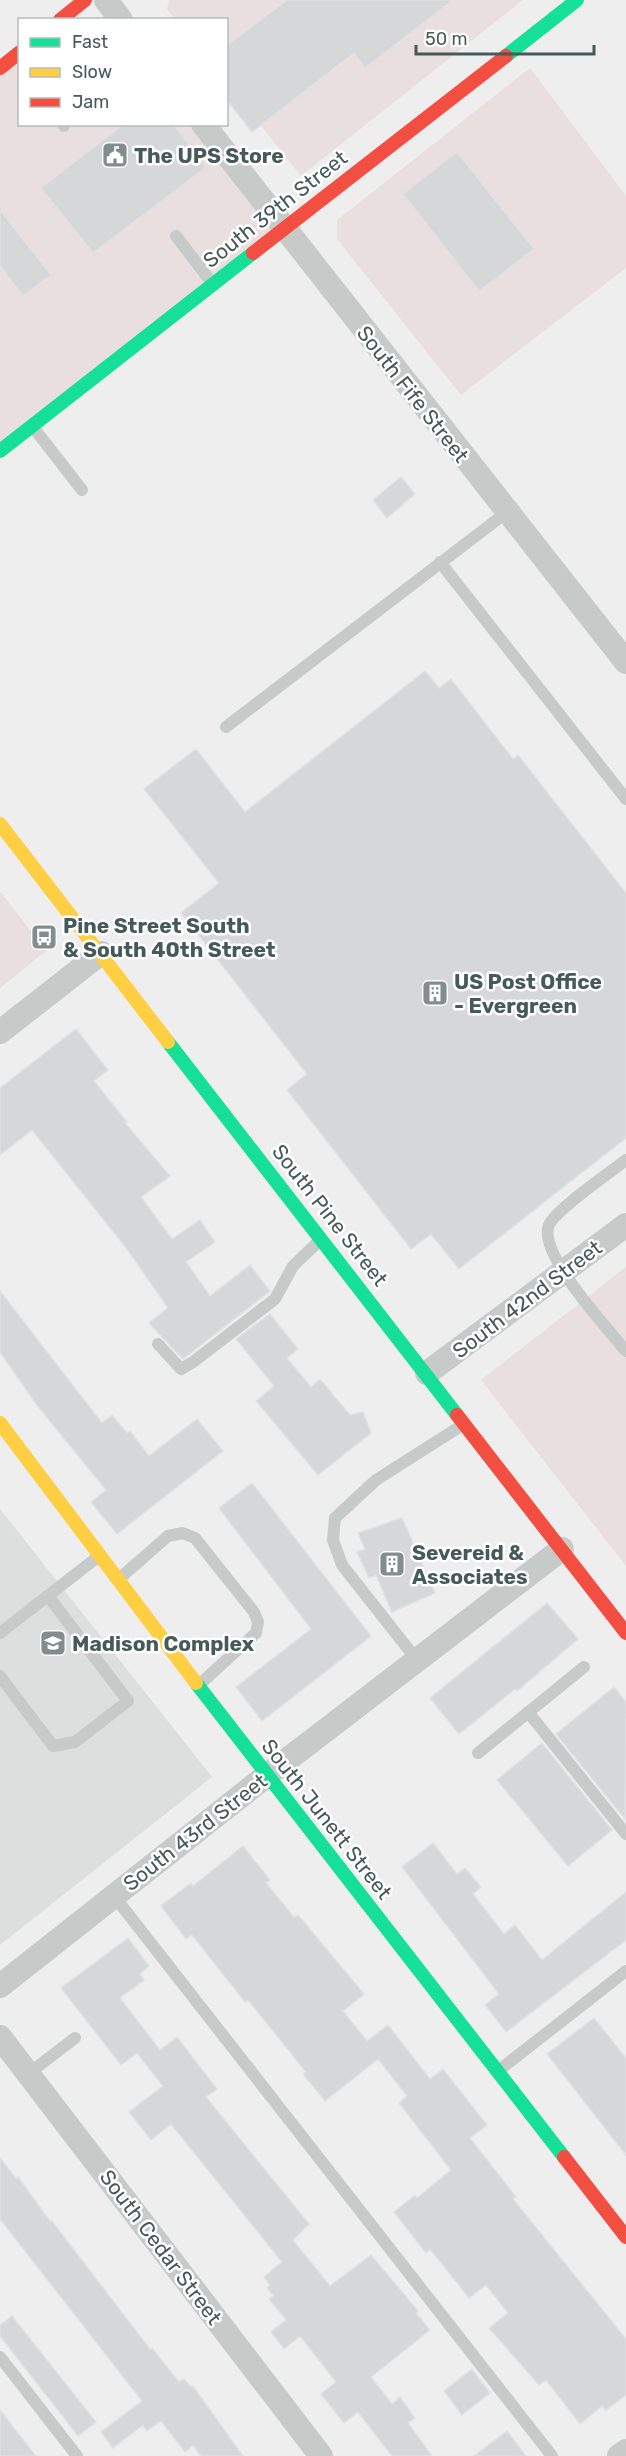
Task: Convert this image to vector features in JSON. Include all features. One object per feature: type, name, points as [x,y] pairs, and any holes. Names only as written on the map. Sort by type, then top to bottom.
[{"type":"street","points":[[62,18],[84,0]]},
{"type":"street","points":[[106,0],[120,18]]},
{"type":"street","name":"South 39th Street","points":[[0,451],[577,0]]},
{"type":"street","points":[[0,68],[17,60]]},
{"type":"street","name":"South Fife Street","points":[[204,126],[626,662]]},
{"type":"street","name":"South Pine Street","points":[[0,824],[626,1633]]},
{"type":"street","points":[[0,1032],[101,953]]},
{"type":"street","name":"South 42nd Street","points":[[427,1373],[626,1225]]},
{"type":"street","name":"South Junett Street","points":[[0,1423],[266,1776],[626,2237]]},
{"type":"street","name":"South 43rd Street","points":[[0,1986],[266,1776],[562,1549]]},
{"type":"street","name":"South Cedar Street","points":[[0,2037],[321,2456]]},
{"type":"street","points":[[620,2456],[626,2451]]},
{"type":"lane","points":[[176,236],[213,284]]},
{"type":"lane","points":[[32,426],[82,490]]},
{"type":"lane","points":[[226,727],[507,512]]},
{"type":"lane","points":[[440,562],[626,799]]},
{"type":"lane","points":[[626,1160],[560,1212],[549,1225],[548,1241],[564,1273],[626,1351]]},
{"type":"lane","points":[[158,1344],[181,1370],[275,1299],[293,1266],[321,1239]]},
{"type":"lane","points":[[417,1660],[342,1564],[333,1540],[335,1518],[376,1480],[465,1424]]},
{"type":"lane","points":[[118,1580],[168,1536],[183,1533],[195,1538],[254,1612],[258,1622],[256,1633],[198,1686]]},
{"type":"lane","points":[[0,1632],[100,1555]]},
{"type":"lane","points":[[0,1676],[53,1746],[75,1742],[128,1701],[48,1596]]},
{"type":"lane","points":[[478,1753],[584,1667]]},
{"type":"lane","points":[[528,1712],[626,1834]]},
{"type":"lane","points":[[114,1896],[552,2456]]},
{"type":"lane","points":[[497,2072],[626,1971]]},
{"type":"lane","points":[[28,2074],[75,2038]]},
{"type":"lane","points":[[0,2357],[76,2456]]},
{"type":"shaded area","points":[[169,0],[523,0],[301,176],[228,84],[228,18],[174,18],[167,9]]},
{"type":"shaded area","points":[[18,53],[18,126],[204,126],[283,229],[0,451],[0,68]]},
{"type":"shaded area","points":[[530,68],[626,196],[626,268],[461,395],[337,239],[337,220]]},
{"type":"shaded area","points":[[0,891],[46,951],[0,988]]},
{"type":"shaded area","points":[[626,1267],[626,1566],[481,1380]]},
{"type":"shaded area","name":"Madison Complex","points":[[0,1509],[212,1777],[0,1945]]},
{"type":"building","points":[[287,0],[453,0],[365,68],[354,53],[252,132],[228,102],[228,44]]},
{"type":"building","points":[[121,126],[175,126],[206,167],[93,253],[41,188]]},
{"type":"building","points":[[457,152],[534,249],[479,291],[403,194]]},
{"type":"building","points":[[0,210],[51,275],[23,296],[0,266]]},
{"type":"building","points":[[401,477],[415,494],[387,518],[373,500]]},
{"type":"building","name":"US Post Office - Evergreen","points":[[425,671],[439,688],[451,679],[513,759],[518,755],[626,893],[626,1138],[459,1269],[431,1234],[411,1249],[287,1090],[307,1074],[181,913],[219,883],[144,789],[196,749],[245,812]]},
{"type":"building","points":[[76,1029],[108,1070],[94,1081],[127,1122],[125,1123],[170,1176],[141,1197],[172,1239],[200,1220],[215,1242],[186,1262],[210,1296],[250,1265],[270,1291],[183,1359],[149,1323],[168,1308],[127,1249],[32,1130],[0,1155],[0,1088]]},
{"type":"building","points":[[0,1291],[102,1423],[112,1415],[127,1433],[130,1431],[149,1456],[197,1419],[223,1451],[117,1534],[91,1502],[106,1490],[36,1404],[0,1352]]},
{"type":"building","points":[[270,1314],[298,1349],[287,1358],[311,1387],[320,1379],[350,1415],[363,1412],[371,1433],[318,1475],[256,1401],[274,1386],[236,1339]]},
{"type":"building","points":[[252,1483],[371,1636],[262,1721],[236,1687],[311,1629],[219,1508]]},
{"type":"building","name":"Severeid & Associates","points":[[402,1518],[435,1593],[392,1612],[376,1575],[369,1578],[357,1552],[365,1549],[358,1533]]},
{"type":"building","points":[[547,1603],[578,1639],[517,1691],[515,1689],[459,1734],[430,1698]]},
{"type":"building","points":[[614,1687],[626,1702],[625,1819],[556,1734]]},
{"type":"building","points":[[542,1743],[612,1830],[568,1866],[497,1780]]},
{"type":"building","points":[[433,1843],[457,1874],[465,1868],[481,1887],[473,1894],[504,1934],[515,1925],[542,1960],[626,1892],[626,1940],[506,2032],[485,2005],[499,1994],[402,1867]]},
{"type":"building","points":[[243,1846],[270,1880],[266,1883],[294,1917],[298,1915],[364,1994],[343,2011],[367,2041],[388,2025],[430,2079],[443,2069],[487,2125],[470,2138],[516,2197],[513,2199],[626,2339],[626,2395],[606,2410],[602,2406],[580,2424],[546,2380],[539,2385],[489,2328],[508,2313],[486,2285],[469,2298],[430,2249],[426,2253],[394,2212],[415,2195],[417,2198],[451,2170],[399,2103],[407,2096],[378,2059],[325,2101],[303,2074],[306,2072],[248,2000],[245,2002],[192,1935],[186,1939],[161,1906],[191,1883],[193,1886]]},
{"type":"building","points":[[128,1938],[149,1966],[140,1974],[144,1980],[120,1998],[160,2050],[177,2037],[217,2089],[206,2097],[309,2224],[293,2240],[330,2286],[371,2255],[418,2311],[416,2313],[430,2330],[371,2377],[392,2404],[400,2397],[415,2418],[408,2423],[432,2456],[392,2456],[358,2412],[344,2423],[321,2394],[336,2382],[300,2336],[284,2349],[271,2332],[286,2320],[269,2299],[274,2296],[267,2288],[270,2285],[264,2277],[282,2262],[171,2124],[151,2140],[129,2112],[163,2086],[137,2053],[121,2065],[61,1988]]},
{"type":"building","points":[[594,2018],[626,2058],[626,2155],[547,2054]]},
{"type":"building","points":[[0,2158],[16,2178],[18,2177],[150,2349],[152,2348],[179,2382],[184,2379],[191,2387],[193,2386],[243,2456],[201,2456],[193,2445],[185,2452],[161,2421],[147,2431],[143,2425],[113,2448],[101,2432],[142,2401],[0,2219]]},
{"type":"building","points":[[12,2316],[96,2422],[78,2436],[0,2336],[0,2325]]},
{"type":"building","points":[[472,2369],[490,2393],[462,2415],[444,2391]]},
{"type":"building","points":[[0,2410],[36,2456],[0,2456]]},
{"type":"building","points":[[507,2431],[526,2456],[474,2456]]},
{"type":"traffic: fast","points":[[506,56],[577,0]]},
{"type":"traffic: fast","points":[[0,451],[253,253]]},
{"type":"traffic: fast","points":[[168,1042],[457,1415]]},
{"type":"traffic: fast","points":[[196,1683],[564,2157]]},
{"type":"traffic: slow","points":[[0,824],[168,1042]]},
{"type":"traffic: slow","points":[[0,1423],[196,1683]]},
{"type":"traffic: jam","points":[[62,18],[85,0]]},
{"type":"traffic: jam","points":[[0,68],[18,54]]},
{"type":"traffic: jam","points":[[253,253],[506,56]]},
{"type":"traffic: jam","points":[[457,1415],[626,1633]]},
{"type":"traffic: jam","points":[[564,2157],[626,2237]]},
{"type":"place","name":"The UPS Store","points":[[115,155]]},
{"type":"place","name":"Pine Street South & South 40th Street","points":[[44,937]]},
{"type":"place","name":"US Post Office - Evergreen","points":[[435,993]]},
{"type":"place","name":"Severeid & Associates","points":[[392,1564]]},
{"type":"place","name":"Madison Complex","points":[[53,1643]]}]
